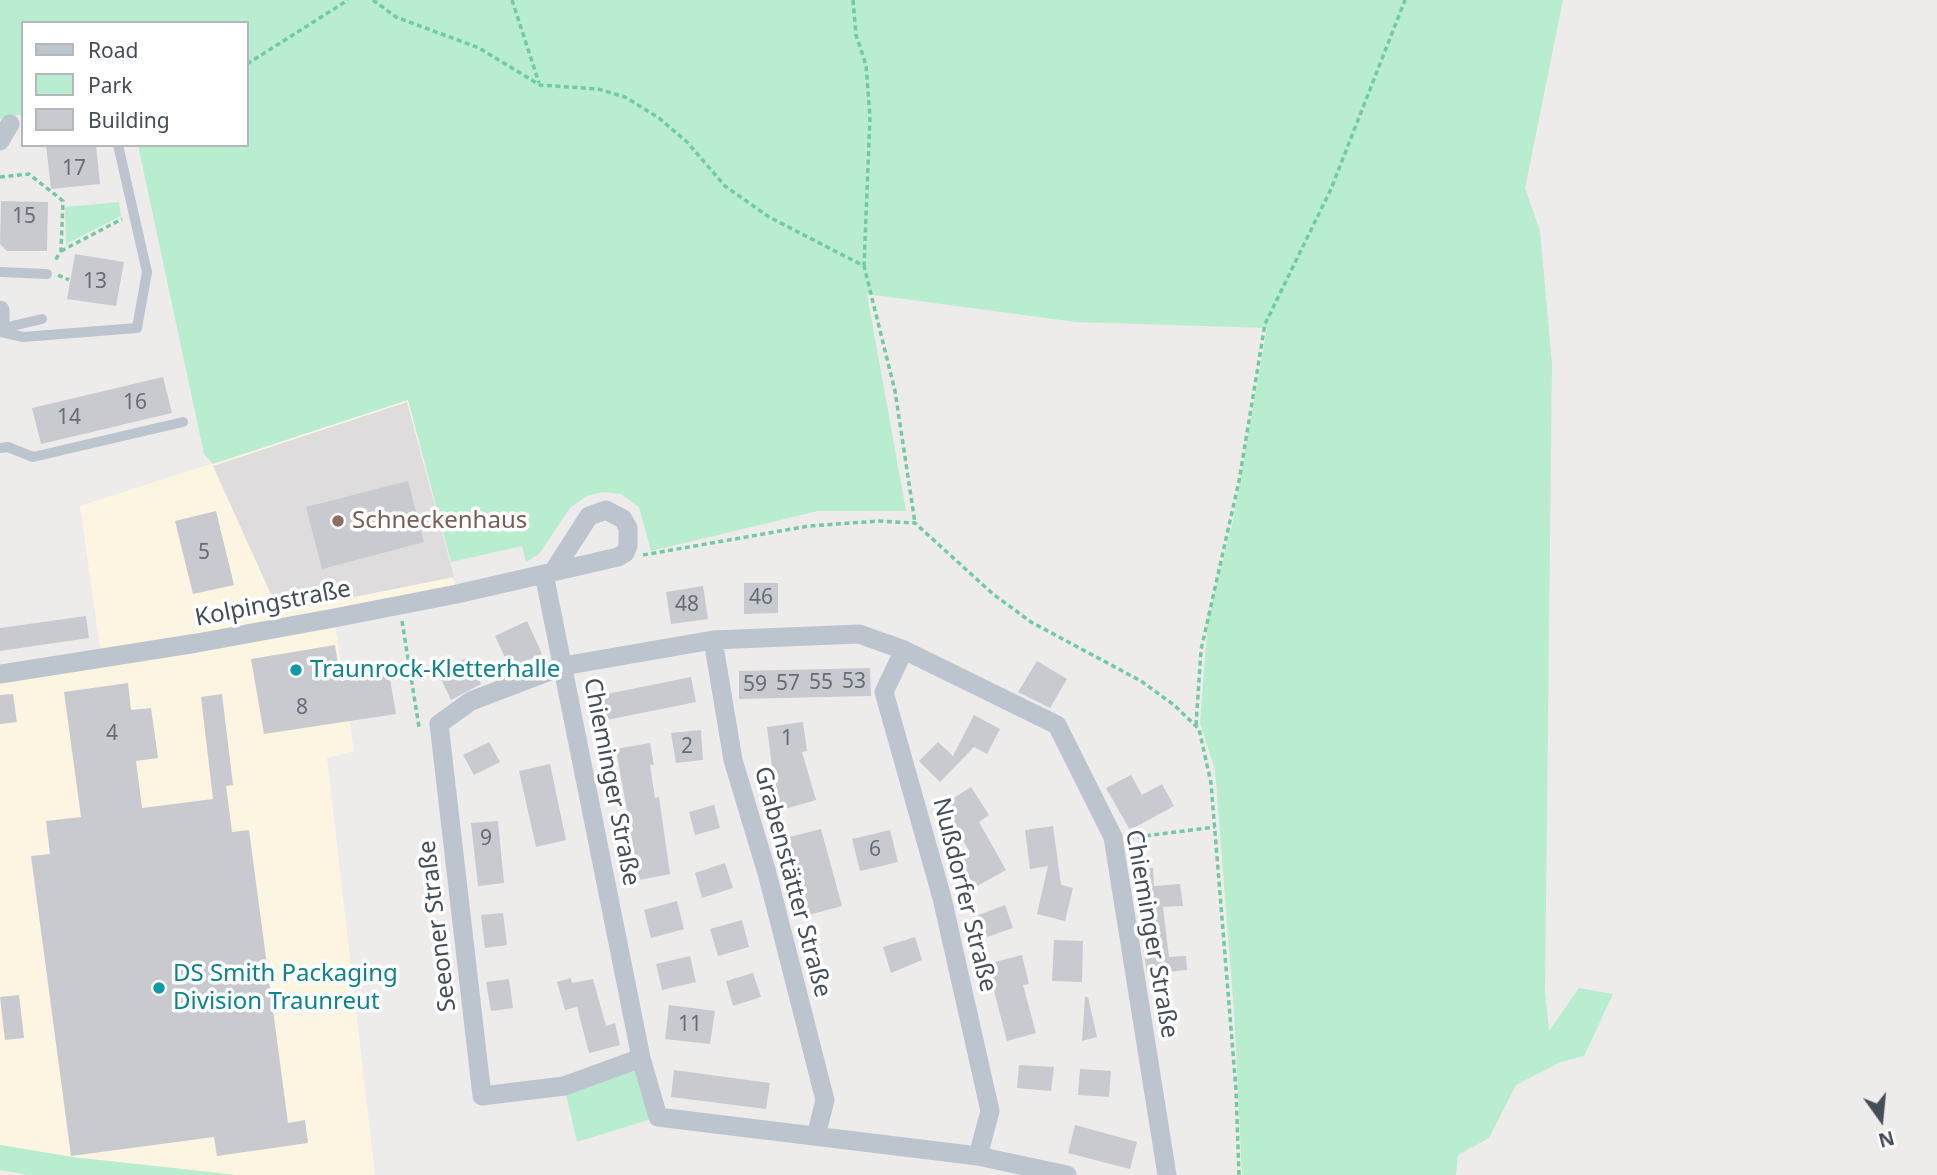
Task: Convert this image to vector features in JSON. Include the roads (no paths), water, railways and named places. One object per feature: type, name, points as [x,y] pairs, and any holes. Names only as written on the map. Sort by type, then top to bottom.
[{"type":"street","points":[[0,310],[0,328]]},
{"type":"street","name":"Kolpingstraße","points":[[0,674],[197,643],[399,605],[549,573],[625,553],[629,537],[623,519],[616,513],[597,511],[583,522],[549,573]]},
{"type":"street","name":"Chieminger Straße","points":[[549,573],[563,666],[641,1058],[658,1117],[978,1156],[1068,1175]]},
{"type":"street","name":"Chieminger Straße","points":[[563,666],[713,640],[859,634],[904,650],[1057,724],[1114,841],[1167,1175]]},
{"type":"street","name":"Grabenstätter Straße","points":[[713,640],[733,760],[767,873],[825,1100],[816,1136]]},
{"type":"street","name":"Nußdorfer Straße","points":[[904,650],[884,692],[942,898],[990,1111],[978,1156]]},
{"type":"street","name":"Seeoner Straße","points":[[563,666],[471,701],[439,724],[482,1096],[564,1086],[641,1058]]},
{"type":"lane","points":[[0,328],[23,337],[136,328],[146,272],[118,147]]},
{"type":"lane","points":[[0,272],[47,274]]},
{"type":"lane","points":[[0,328],[42,319]]},
{"type":"lane","points":[[0,449],[8,447],[33,457],[183,422]]},
{"type":"place","name":"Schneckenhaus","points":[[338,521]]},
{"type":"place","name":"Traunrock-Kletterhalle","points":[[296,670]]},
{"type":"place","name":"DS Smith Packaging Division Traunreut","points":[[159,988]]}]
